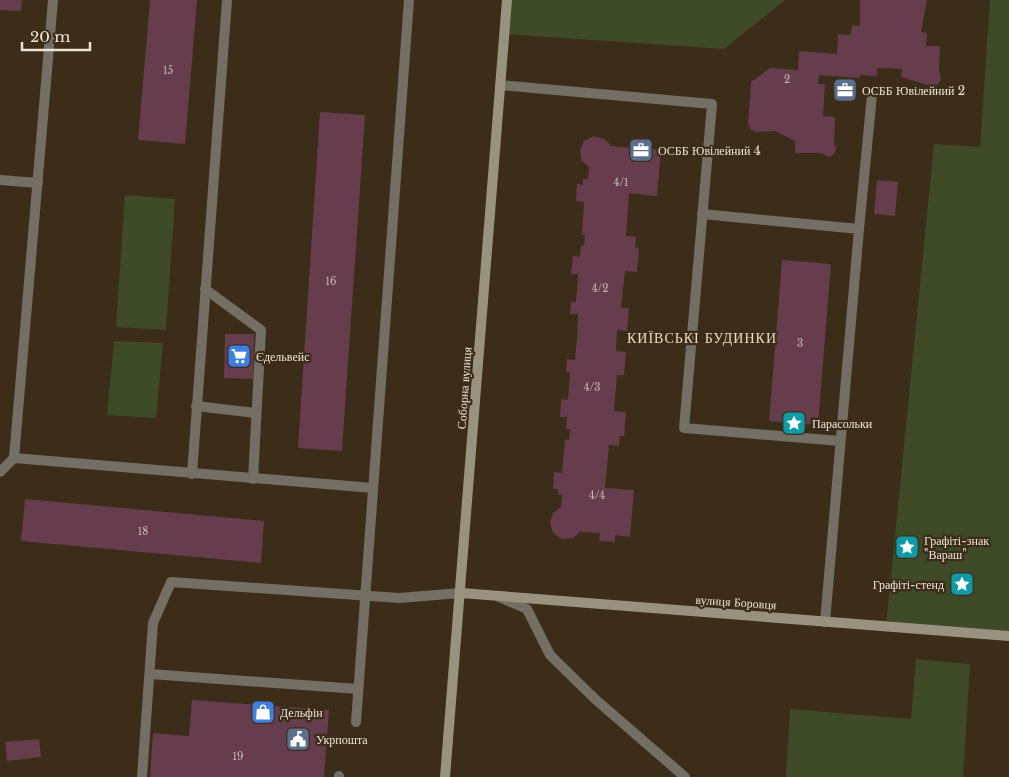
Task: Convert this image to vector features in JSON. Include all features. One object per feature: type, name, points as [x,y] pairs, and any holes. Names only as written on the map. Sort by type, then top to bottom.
[{"type":"main road","name":"Соборна вулиця","points":[[445,777],[507,0]]},
{"type":"main road","name":"вулиця Боровця","points":[[461,593],[1009,636]]},
{"type":"street","points":[[0,472],[14,458],[53,0]]},
{"type":"street","points":[[192,474],[227,0]]},
{"type":"street","points":[[356,722],[409,0]]},
{"type":"street","points":[[500,85],[712,104],[684,428],[840,441]]},
{"type":"street","points":[[825,622],[872,95]]},
{"type":"street","points":[[0,180],[38,183]]},
{"type":"street","points":[[702,214],[859,229]]},
{"type":"street","points":[[206,289],[261,330],[253,479]]},
{"type":"street","points":[[196,406],[256,413]]},
{"type":"street","points":[[14,458],[373,488]]},
{"type":"street","points":[[142,777],[153,623],[171,582],[398,598],[461,593]]},
{"type":"street","points":[[498,597],[527,609],[550,656],[595,699],[684,777]]},
{"type":"street","points":[[150,674],[358,689]]},
{"type":"green space","points":[[507,0],[785,0],[724,49],[504,34]]},
{"type":"green space","points":[[990,0],[1009,0],[1009,636],[886,626],[934,144],[980,147]]},
{"type":"green space","points":[[125,195],[175,199],[166,330],[116,327]]},
{"type":"green space","points":[[114,341],[163,343],[156,418],[107,415]]},
{"type":"green space","points":[[916,659],[970,664],[963,777],[786,777],[790,709],[911,719]]},
{"type":"building","points":[[0,0],[22,0],[21,11],[0,10]]},
{"type":"building","points":[[150,0],[197,0],[185,144],[138,140]]},
{"type":"building","points":[[860,0],[927,0],[921,32],[927,33],[926,46],[940,46],[939,71],[941,78],[939,83],[934,86],[901,77],[902,69],[877,68],[877,76],[860,75],[860,78],[819,75],[818,84],[825,84],[823,116],[835,117],[834,143],[836,149],[834,154],[829,157],[820,153],[795,153],[795,141],[775,131],[756,132],[750,129],[748,124],[751,82],[770,68],[798,70],[799,51],[837,54],[838,34],[851,35],[852,25],[860,26]]},
{"type":"building","points":[[320,112],[365,115],[342,451],[298,448]]},
{"type":"building","points":[[594,136],[605,139],[611,146],[631,148],[631,140],[647,142],[646,148],[661,150],[657,196],[629,193],[626,236],[636,237],[635,247],[639,248],[637,272],[625,271],[621,308],[629,308],[627,331],[617,330],[616,351],[626,352],[624,375],[617,375],[614,411],[626,412],[624,436],[620,436],[619,446],[609,445],[605,488],[634,490],[630,537],[615,535],[615,542],[599,541],[600,533],[580,532],[573,538],[562,539],[553,533],[550,523],[553,513],[561,507],[562,495],[558,495],[558,489],[553,489],[554,472],[562,473],[565,439],[569,440],[570,429],[566,429],[567,417],[560,417],[561,399],[568,400],[570,372],[566,372],[567,359],[575,360],[577,338],[578,314],[570,314],[571,302],[576,302],[578,274],[571,274],[573,256],[580,257],[581,245],[584,246],[585,235],[582,235],[584,202],[576,201],[577,184],[583,185],[583,179],[588,179],[589,167],[581,160],[580,150],[584,141]]},
{"type":"building","points":[[877,180],[898,182],[895,216],[874,214]]},
{"type":"building","points":[[782,260],[831,264],[818,425],[769,421]]},
{"type":"building","name":"Єдельвейс","points":[[225,334],[254,334],[253,379],[224,378]]},
{"type":"building","points":[[25,499],[264,521],[261,563],[21,541]]},
{"type":"building","points":[[192,700],[329,710],[324,777],[150,777],[153,733],[189,736]]},
{"type":"building","points":[[39,739],[41,757],[7,761],[5,742]]},
{"type":"place","name":"ОСББ Ювілейний 2","points":[[845,90]]},
{"type":"place","name":"ОСББ Ювілейний 4","points":[[641,150]]},
{"type":"place","name":"Єдельвейс","points":[[239,356]]},
{"type":"place","name":"Парасольки","points":[[794,423]]},
{"type":"place","name":"Графіті-знак \"Вараш\"","points":[[907,547]]},
{"type":"place","name":"Графіті-стенд","points":[[962,584]]},
{"type":"place","name":"Дельфін","points":[[263,712]]},
{"type":"place","name":"Укрпошта","points":[[298,739]]},
{"type":"district","name":"КИЇВСЬКІ БУДИНКИ","points":[[702,338]]}]
